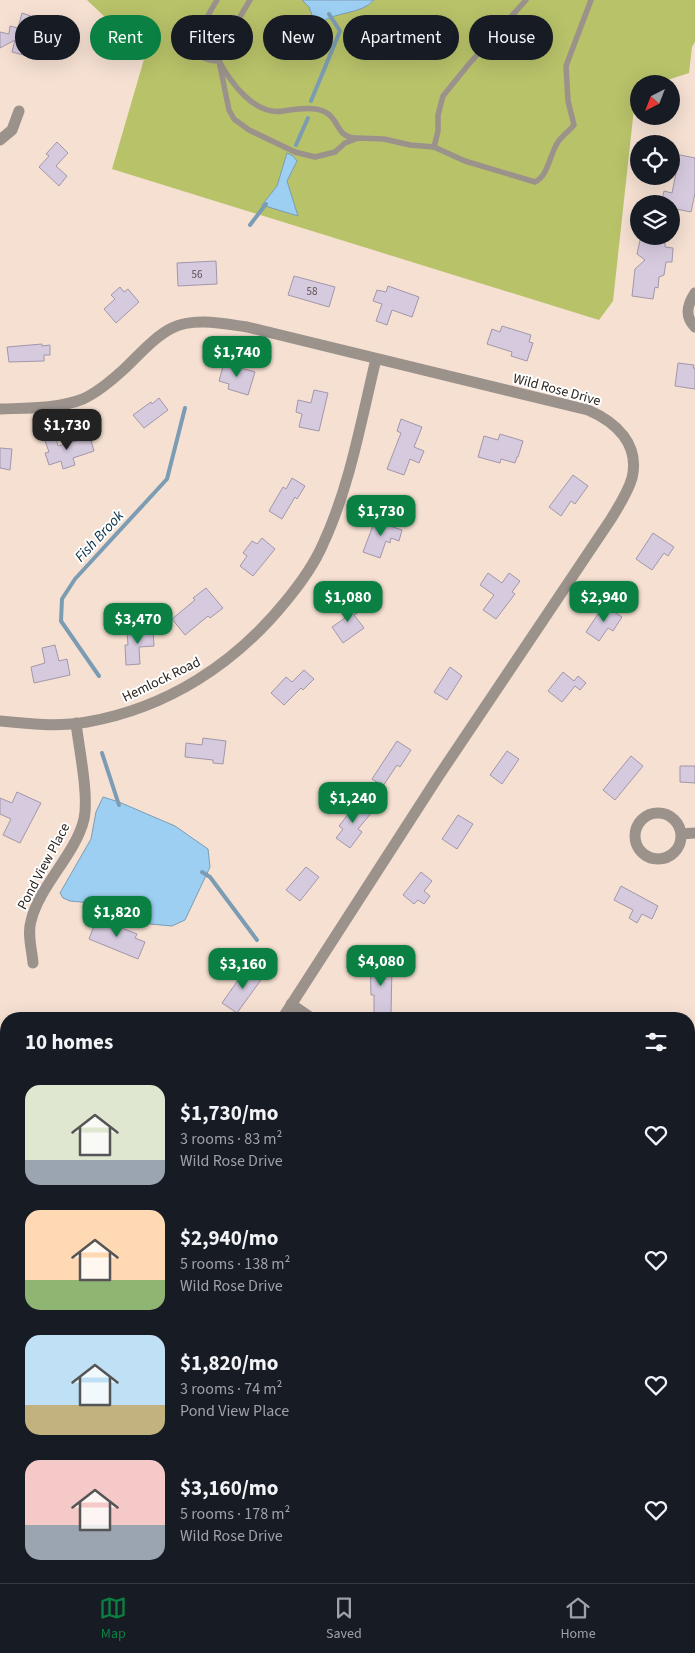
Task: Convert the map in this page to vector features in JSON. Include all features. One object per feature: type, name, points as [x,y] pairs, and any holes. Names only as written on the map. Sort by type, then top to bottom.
[{"type":"street","points":[[0,140],[12,130],[19,111]]},
{"type":"street","points":[[695,294],[689,301],[687,310],[689,319],[695,327]]},
{"type":"street","name":"Wild Rose Drive","points":[[0,409],[49,407],[82,399],[112,380],[172,328],[183,324],[213,322],[247,327],[588,410],[603,417],[615,426],[629,444],[632,458],[632,476],[627,491],[611,518],[438,777],[286,1012]]},
{"type":"street","name":"Hemlock Road","points":[[0,721],[56,725],[76,723],[118,715],[144,706],[199,680],[235,654],[266,625],[300,584],[322,546],[340,505],[376,359]]},
{"type":"street","name":"Pond View Place","points":[[33,963],[30,922],[35,909],[77,838],[84,819],[86,800],[76,723]]},
{"type":"street","points":[[652,814],[662,814],[671,817],[677,824],[681,834],[680,843],[674,852],[661,859],[647,856],[639,850],[635,841],[637,826],[643,818],[652,814]]},
{"type":"street","points":[[681,834],[695,833]]},
{"type":"street","points":[[291,1004],[303,1012]]},
{"type":"lane","points":[[217,0],[199,31],[196,46],[200,54],[206,59],[219,61],[230,79],[254,104],[274,112],[293,109],[324,111],[332,118],[343,135],[348,137],[434,147],[465,160],[535,182],[541,179],[559,140],[574,125],[568,101],[566,66],[591,0]]},
{"type":"lane","points":[[250,0],[229,36],[219,61],[229,110],[234,119],[249,130],[296,152],[315,157],[334,152],[345,142],[358,138]]},
{"type":"lane","points":[[434,147],[438,131],[438,115],[444,96],[469,64],[526,0]]},
{"type":"green space","points":[[87,0],[695,0],[695,42],[692,47],[689,73],[680,76],[630,75],[630,125],[632,125],[613,301],[599,320],[112,169],[144,60],[161,60],[161,15],[103,15]]},
{"type":"water","points":[[302,0],[374,0],[369,5],[355,11],[333,16],[312,15],[309,7]]},
{"type":"water","points":[[287,153],[297,161],[287,181],[298,216],[262,205],[277,186]]},
{"type":"water","points":[[103,797],[175,826],[208,849],[210,867],[185,920],[172,926],[150,924],[112,905],[70,901],[63,898],[60,893],[91,839],[96,812]]},
{"type":"building","points":[[10,26],[15,27],[15,40],[0,48],[0,32],[9,34]]},
{"type":"building","points":[[15,40],[15,53],[12,52]]},
{"type":"building","points":[[57,142],[68,153],[56,166],[67,176],[59,186],[39,167],[49,156],[46,154]]},
{"type":"building","points":[[680,155],[695,158],[695,193],[691,212],[680,210],[680,195],[663,195],[664,191],[672,193],[674,185],[680,185]]},
{"type":"building","points":[[639,245],[665,245],[665,247],[673,248],[672,262],[666,262],[664,275],[659,277],[658,288],[655,287],[653,299],[632,296],[635,269],[645,260],[637,254]]},
{"type":"building","points":[[216,261],[217,284],[178,286],[177,263]]},
{"type":"building","points":[[294,276],[335,287],[329,307],[288,295]]},
{"type":"building","points":[[388,286],[419,297],[412,317],[392,310],[387,325],[376,321],[382,304],[373,301],[377,290],[386,292]]},
{"type":"building","points":[[120,287],[124,292],[128,289],[139,302],[116,323],[104,309],[115,299],[111,295]]},
{"type":"building","points":[[502,326],[531,335],[529,342],[533,343],[527,361],[511,356],[512,352],[487,344],[492,329],[500,332]]},
{"type":"building","points":[[42,344],[42,346],[50,345],[50,355],[44,355],[44,361],[9,362],[7,347]]},
{"type":"building","points":[[224,363],[255,372],[248,395],[228,389],[229,384],[219,381]]},
{"type":"building","points":[[678,363],[694,365],[695,389],[675,386]]},
{"type":"building","points":[[314,390],[328,393],[319,431],[299,427],[302,414],[296,412],[298,400],[311,403]]},
{"type":"building","points":[[159,398],[168,410],[144,428],[133,415]]},
{"type":"building","points":[[401,419],[422,427],[414,447],[424,451],[419,463],[410,459],[404,475],[387,469],[401,433],[397,431]]},
{"type":"building","points":[[500,434],[523,441],[515,463],[501,459],[500,463],[478,457],[484,436],[498,440]]},
{"type":"building","points":[[55,435],[58,446],[90,437],[94,451],[73,458],[75,465],[63,469],[61,461],[49,465],[45,453],[49,452],[44,438]]},
{"type":"building","points":[[0,448],[12,449],[10,470],[0,468]]},
{"type":"building","points":[[573,475],[588,486],[575,504],[571,501],[561,516],[549,507]]},
{"type":"building","points":[[292,478],[305,486],[297,499],[295,497],[282,519],[269,511],[283,487],[286,489]]},
{"type":"building","points":[[380,519],[391,523],[390,526],[402,530],[399,541],[391,538],[390,543],[386,541],[380,558],[363,552],[375,520],[379,521]]},
{"type":"building","points":[[653,533],[674,547],[668,556],[664,553],[652,570],[636,559]]},
{"type":"building","points":[[262,538],[275,549],[253,576],[240,566],[247,556],[243,553],[252,541],[257,544]]},
{"type":"building","points":[[488,573],[502,583],[509,573],[520,581],[512,592],[515,594],[496,619],[483,610],[494,595],[480,585]]},
{"type":"building","points":[[206,588],[223,608],[210,618],[208,616],[185,635],[172,619]]},
{"type":"building","points":[[351,601],[359,612],[354,615],[364,628],[343,643],[332,627],[345,618],[339,609]]},
{"type":"building","points":[[604,605],[622,617],[613,631],[608,628],[599,641],[586,632]]},
{"type":"building","points":[[153,629],[154,646],[139,647],[140,664],[126,665],[125,645],[128,645],[127,631]]},
{"type":"building","points":[[55,645],[59,661],[67,659],[70,675],[34,683],[31,667],[45,663],[42,648]]},
{"type":"building","points":[[450,667],[462,676],[447,700],[434,692]]},
{"type":"building","points":[[304,670],[314,679],[303,690],[301,688],[284,705],[271,693],[286,677],[292,682]]},
{"type":"building","points":[[563,672],[574,681],[578,676],[586,683],[580,690],[575,686],[562,702],[548,691]]},
{"type":"building","points":[[203,738],[226,741],[223,764],[213,763],[213,760],[185,757],[186,743],[202,745]]},
{"type":"building","points":[[397,741],[411,750],[400,767],[397,765],[383,786],[372,779]]},
{"type":"building","points":[[507,751],[519,759],[502,784],[490,775]]},
{"type":"building","points":[[631,756],[643,766],[615,800],[603,790]]},
{"type":"building","points":[[680,766],[695,766],[695,783],[680,782]]},
{"type":"building","points":[[17,792],[41,803],[20,843],[3,835],[11,819],[0,814],[0,798],[12,803]]},
{"type":"building","points":[[355,800],[372,812],[358,829],[362,832],[350,848],[336,838],[343,829],[339,826],[349,813],[346,812]]},
{"type":"building","points":[[458,815],[473,824],[457,849],[442,839]]},
{"type":"building","points":[[306,867],[319,877],[300,901],[286,890]]},
{"type":"building","points":[[421,872],[432,881],[424,891],[430,896],[424,904],[418,900],[414,904],[403,895]]},
{"type":"building","points":[[621,886],[658,906],[652,919],[642,914],[637,923],[629,918],[633,910],[614,900]]},
{"type":"building","points":[[97,918],[137,934],[135,938],[145,942],[138,959],[89,939]]},
{"type":"building","points":[[370,958],[380,958],[380,966],[392,966],[391,1012],[374,1012],[374,995],[371,995]]},
{"type":"building","points":[[248,966],[263,977],[238,1012],[222,1003]]},
{"type":"waterway","name":"Fish Brook","points":[[311,101],[340,31],[329,14]]},
{"type":"waterway","name":"Fish Brook","points":[[296,145],[308,118]]},
{"type":"waterway","name":"Fish Brook","points":[[250,225],[266,204]]},
{"type":"waterway","name":"Fish Brook","points":[[99,676],[61,621],[62,599],[75,579],[167,479],[185,408]]},
{"type":"waterway","name":"Fish Brook","points":[[102,753],[119,805]]},
{"type":"waterway","name":"Fish Brook","points":[[202,872],[210,877],[257,940]]}]
